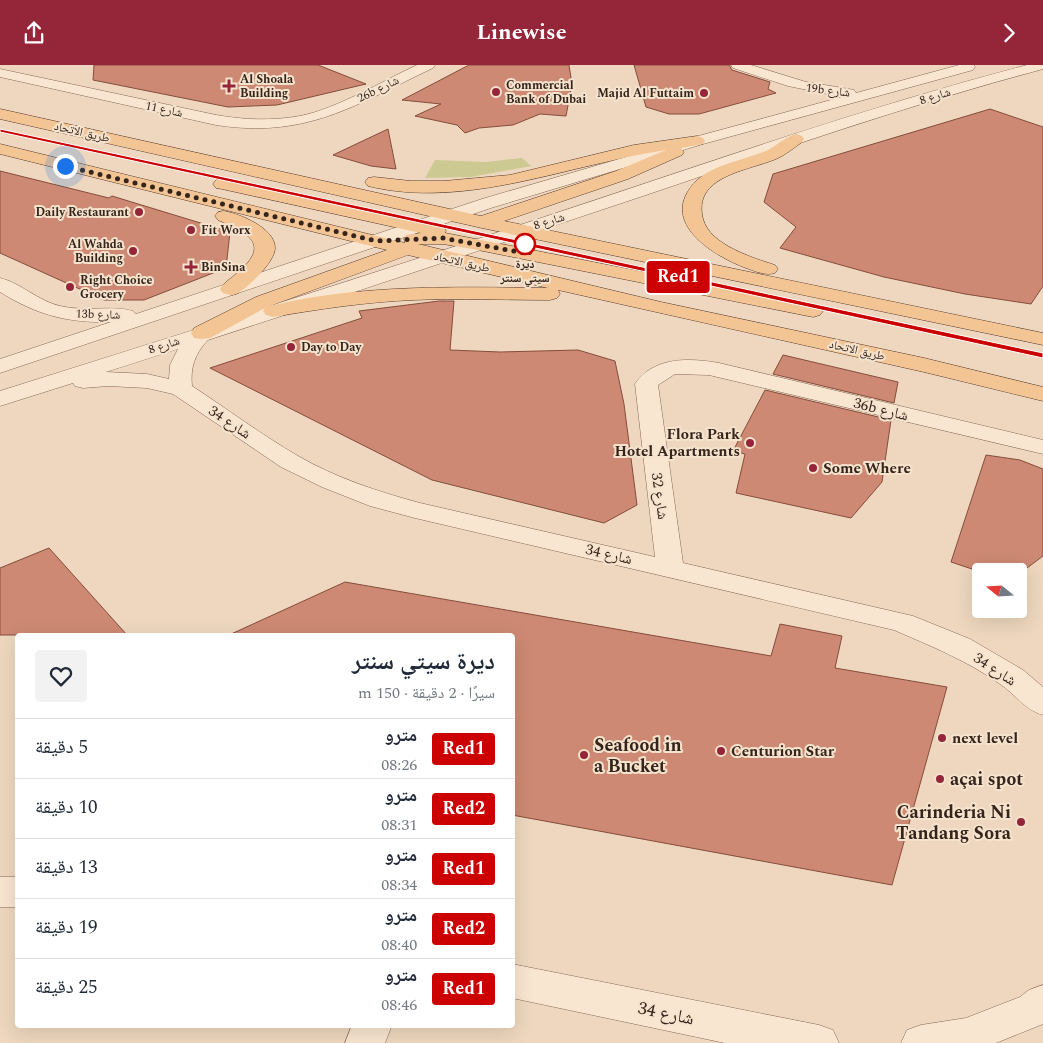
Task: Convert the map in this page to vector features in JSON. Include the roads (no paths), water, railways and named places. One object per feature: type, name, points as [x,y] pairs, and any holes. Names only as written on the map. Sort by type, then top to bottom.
[{"type":"main road","name":"طريق الاتحاد","points":[[0,114],[236,167],[438,234],[590,291],[924,365],[1043,394]]},
{"type":"main road","points":[[796,139],[771,154],[716,175],[702,184],[694,195],[691,207],[697,227],[721,248],[747,261],[786,274],[868,293],[896,302],[922,314]]},
{"type":"main road","points":[[236,167],[290,166],[379,183],[444,186],[510,180],[540,175],[634,150],[697,141]]},
{"type":"main road","points":[[203,180],[438,234],[483,222],[648,166],[697,141]]},
{"type":"main road","points":[[0,148],[89,158],[158,171]]},
{"type":"main road","name":"طريق الاتحاد","points":[[0,148],[407,248],[438,234]]},
{"type":"main road","points":[[181,193],[215,212],[251,227],[261,235],[266,244],[266,255],[257,267],[230,289]]},
{"type":"main road","points":[[483,222],[1043,339]]},
{"type":"main road","points":[[376,241],[438,234],[521,230]]},
{"type":"main road","points":[[478,243],[829,314]]},
{"type":"main road","points":[[202,333],[264,301],[407,248]]},
{"type":"main road","points":[[273,311],[320,303],[391,295],[471,292],[561,294],[590,291]]},
{"type":"main road","points":[[867,322],[954,340],[1043,350]]},
{"type":"street","points":[[397,65],[424,67]]},
{"type":"street","name":"19b شارع","points":[[738,65],[788,84],[803,93],[808,99],[807,111]]},
{"type":"street","name":"شارع 8","points":[[0,399],[273,311],[438,234],[488,203],[697,141],[977,65]]},
{"type":"street","points":[[979,82],[974,79],[976,73],[1005,65]]},
{"type":"street","name":"شارع 8","points":[[438,234],[478,243],[796,139],[979,82],[1043,65]]},
{"type":"street","name":"26b شارع","points":[[329,113],[424,67]]},
{"type":"street","name":"شارع 11","points":[[0,73],[232,123],[271,124],[293,122],[329,113]]},
{"type":"street","name":"19b شارع","points":[[788,84],[827,91],[868,94]]},
{"type":"street","points":[[0,366],[160,311],[376,241]]},
{"type":"street","name":"13b شارع","points":[[0,284],[40,321],[80,315],[102,316],[160,311]]},
{"type":"street","points":[[0,366],[26,348],[40,321]]},
{"type":"street","points":[[181,389],[179,375],[182,360],[189,346],[202,333]]},
{"type":"street","name":"شارع 32","points":[[670,568],[646,384],[653,375],[665,369],[692,366],[720,370]]},
{"type":"street","name":"36b شارع","points":[[720,370],[1043,447]]},
{"type":"street","name":"شارع 34","points":[[25,390],[68,382],[108,379],[147,381],[181,389],[290,463],[331,482],[378,500],[903,623],[959,646],[1012,677],[1043,704]]},
{"type":"street","points":[[0,892],[15,892]]},
{"type":"street","name":"شارع 34","points":[[515,982],[819,1043]]},
{"type":"street","points":[[921,1043],[968,1036],[1034,1009],[1043,1002]]},
{"type":"street","points":[[365,1043],[371,1028]]},
{"type":"metro line","name":"Red1","points":[[0,131],[1043,356]]},
{"type":"place","name":"Al Shoala Building","points":[[229,86]]},
{"type":"place","name":"Commercial Bank of Dubai","points":[[496,92]]},
{"type":"place","name":"Majid Al Futtaim","points":[[704,93]]},
{"type":"place","name":"Daily Restaurant","points":[[139,212]]},
{"type":"place","name":"Fit Worx","points":[[191,230]]},
{"type":"place","name":"ديرة سيتي سنتر","points":[[525,244]]},
{"type":"place","name":"Al Wahda Building","points":[[133,251]]},
{"type":"place","name":"BinSina","points":[[191,267]]},
{"type":"place","name":"Right Choice Grocery","points":[[70,287]]},
{"type":"place","name":"Day to Day","points":[[291,347]]},
{"type":"place","name":"Flora Park Hotel Apartments","points":[[750,443]]},
{"type":"place","name":"Some Where","points":[[813,468]]},
{"type":"place","name":"next level","points":[[942,738]]},
{"type":"place","name":"Centurion Star","points":[[721,751]]},
{"type":"place","name":"Seafood in a Bucket","points":[[584,755]]},
{"type":"place","name":"açai spot","points":[[940,779]]},
{"type":"place","name":"Carinderia Ni Tandang Sora","points":[[1021,822]]}]
